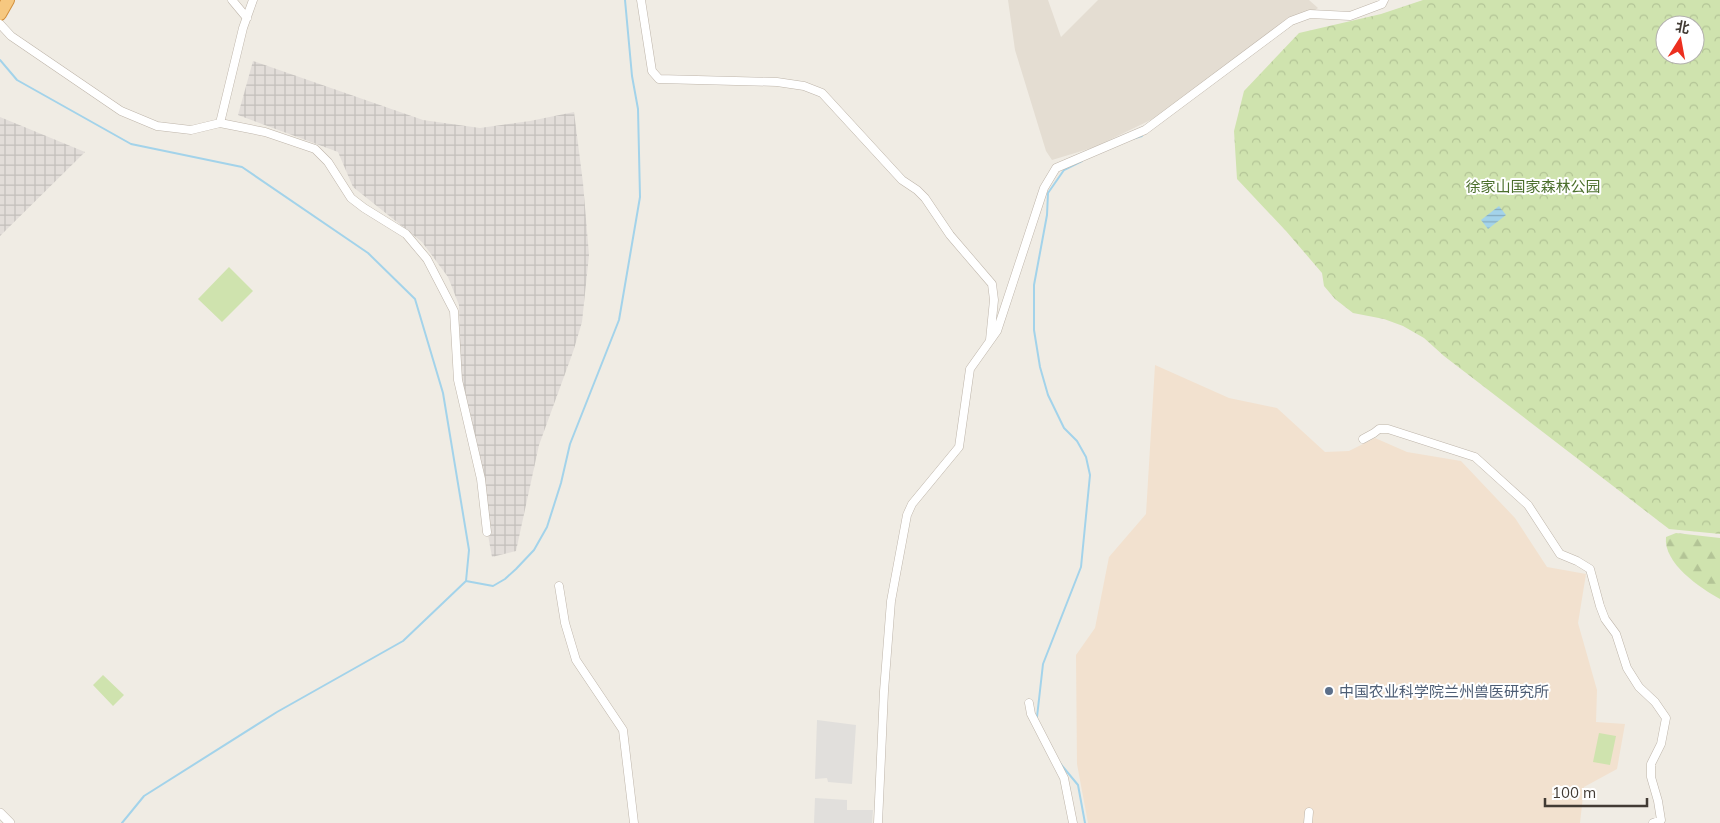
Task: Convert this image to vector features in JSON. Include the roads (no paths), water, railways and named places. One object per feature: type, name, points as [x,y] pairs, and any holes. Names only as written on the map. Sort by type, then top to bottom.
[{"type":"street","points":[[232,0],[247,18]]},
{"type":"street","points":[[220,123],[229,81],[253,0]]},
{"type":"street","points":[[641,0],[652,71],[659,79],[777,82],[804,86],[822,93],[902,180],[925,198],[950,235],[992,284],[994,300],[990,340]]},
{"type":"street","points":[[878,823],[884,691],[891,601],[907,515],[912,504],[959,447],[970,369],[997,331],[1044,188],[1056,168],[1145,130],[1291,21],[1310,14],[1350,16],[1382,4],[1384,0]]},
{"type":"street","points":[[0,24],[11,36],[121,111],[157,126],[191,130],[220,123],[265,132],[315,149],[328,162],[351,198],[406,234],[428,260],[454,310],[458,380],[481,479],[487,532]]},
{"type":"street","points":[[1363,438],[1374,434],[1378,429],[1388,429],[1475,457],[1528,505],[1560,554],[1590,569],[1600,606],[1605,619],[1616,634],[1627,668],[1639,687],[1655,702],[1666,718],[1661,744],[1651,764],[1651,777],[1661,820],[1653,823]]},
{"type":"street","points":[[559,586],[565,623],[576,660],[623,730],[634,823]]},
{"type":"street","points":[[1029,703],[1031,714],[1064,778],[1073,823]]},
{"type":"street","points":[[1308,823],[1309,812]]},
{"type":"street","points":[[0,813],[10,823]]},
{"type":"water","points":[[1499,206],[1506,215],[1488,229],[1481,220]]},
{"type":"waterway","points":[[466,581],[493,586],[505,579],[534,550],[547,527],[561,483],[570,444],[619,320],[640,197],[638,109],[632,76],[625,0]]},
{"type":"waterway","points":[[0,60],[17,80],[131,144],[242,167],[368,253],[415,299],[443,393],[469,550],[466,581],[403,641],[277,712],[144,796],[122,823]]},
{"type":"waterway","points":[[1132,139],[1142,136]]},
{"type":"waterway","points":[[1037,717],[1043,664],[1081,567],[1090,475],[1086,457],[1077,441],[1064,428],[1048,395],[1040,367],[1034,330],[1034,285],[1047,215],[1048,193],[1064,170],[1082,161]]},
{"type":"waterway","points":[[1059,762],[1078,785],[1085,823]]},
{"type":"place","name":"中国农业科学院兰州兽医研究所","points":[[1329,691]]},
{"type":"park label","name":"徐家山国家森林公园","points":[[1533,186]]}]
